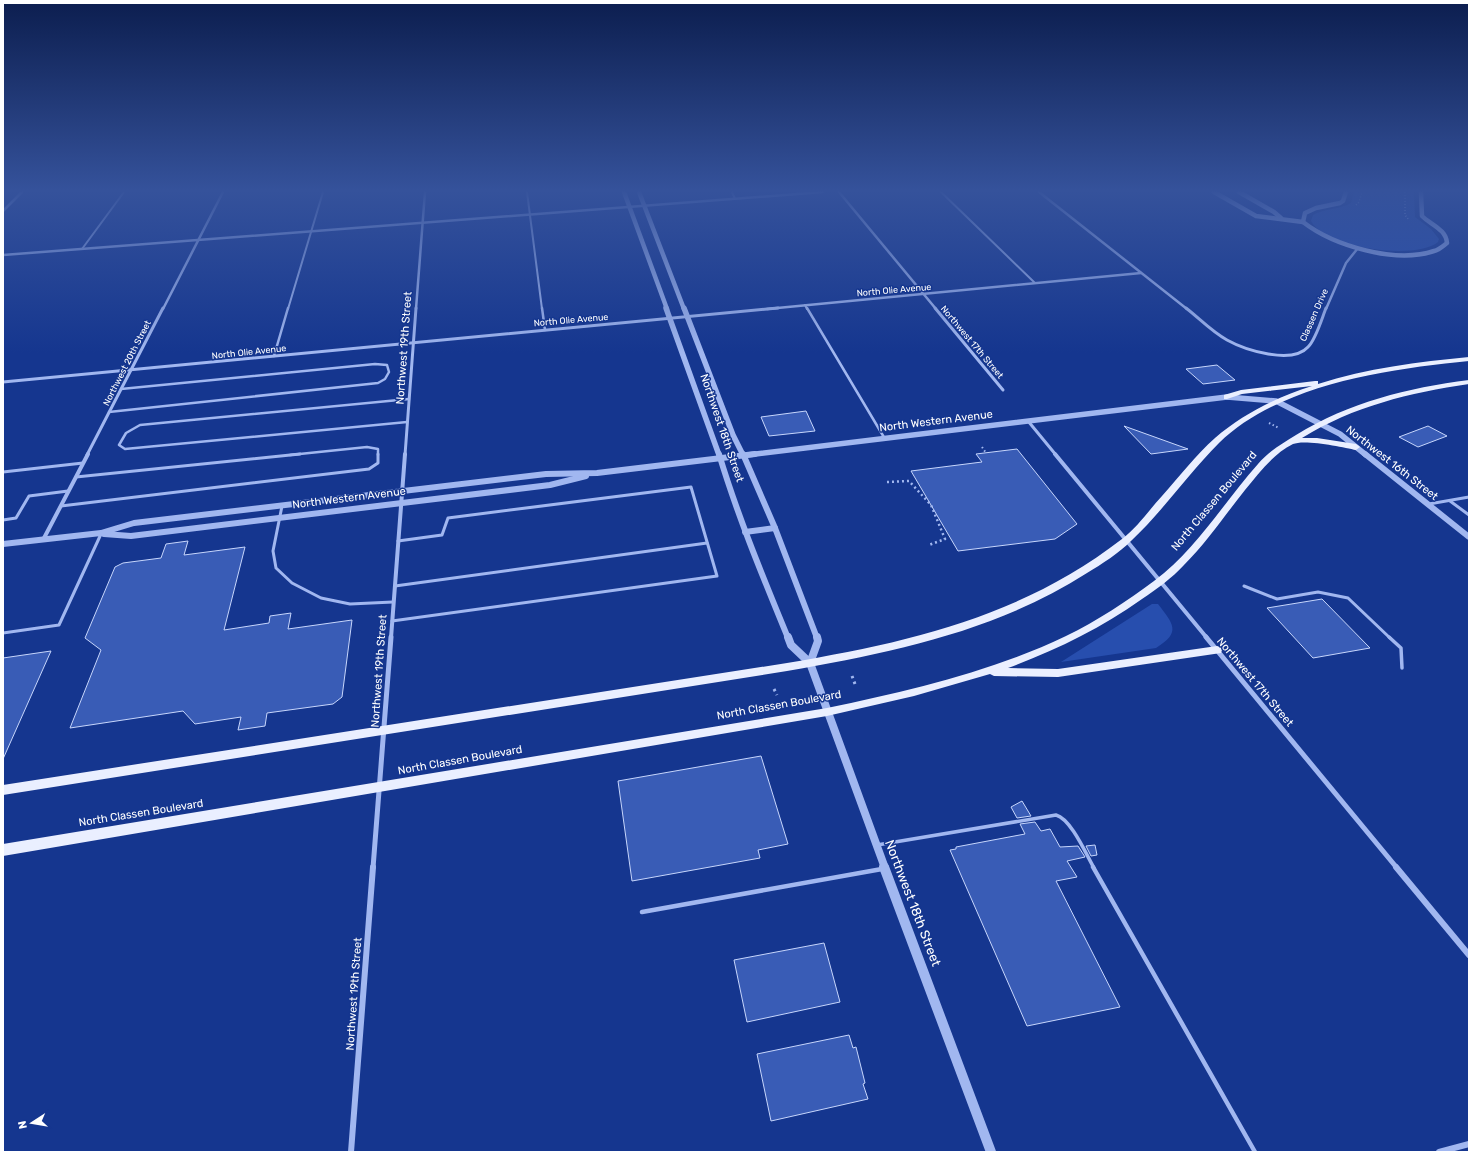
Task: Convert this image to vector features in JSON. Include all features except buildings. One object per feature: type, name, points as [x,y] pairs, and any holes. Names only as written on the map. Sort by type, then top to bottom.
[{"type":"main road","points":[[3,790],[810,663],[901,645],[939,635],[978,622],[1061,585],[1109,554],[1127,540],[1218,440],[1236,426],[1276,401],[1338,381],[1387,368],[1469,359]]},
{"type":"main road","points":[[1227,397],[1241,392],[1338,381]]},
{"type":"main road","name":"North Classen Boulevard","points":[[3,850],[827,712],[912,694],[988,672],[1058,645],[1116,613],[1161,581],[1193,552],[1228,505],[1270,456],[1319,424],[1348,410],[1379,399],[1410,391],[1469,382]]},
{"type":"main road","points":[[1293,441],[1317,441],[1356,447]]},
{"type":"main road","points":[[988,672],[1058,673],[1217,650]]},
{"type":"street","points":[[3,255],[122,246]]},
{"type":"street","name":"Northwest 20th Street","points":[[43,540],[195,246]]},
{"type":"street","name":"Northwest 19th Street","points":[[351,1152],[421,246]]},
{"type":"street","name":"Northwest 18th Street","points":[[644,246],[745,532],[791,645],[810,663],[876,845],[991,1152]]},
{"type":"street","name":"Northwest 18th Street","points":[[660,246],[733,435],[744,455],[775,528],[818,642],[810,663]]},
{"type":"street","name":"Northwest 17th Street","points":[[883,246],[1003,390]]},
{"type":"street","points":[[1107,246],[1141,273]]},
{"type":"street","points":[[1349,246],[1386,253],[1410,254],[1434,252],[1445,246]]},
{"type":"street","name":"Classen Drive","points":[[1141,273],[1218,334],[1239,346],[1278,355],[1295,354],[1307,349],[1346,262],[1358,248]]},
{"type":"street","name":"North Olie Avenue","points":[[3,382],[1141,273]]},
{"type":"street","name":"North Western Avenue","points":[[3,544],[101,533],[134,523],[546,474],[597,473],[1227,397],[1276,401]]},
{"type":"street","name":"Northwest 16th Street","points":[[1276,401],[1340,434],[1469,537]]},
{"type":"street","name":"Northwest 17th Street","points":[[1028,421],[1469,955]]},
{"type":"street","name":"North Western Avenue","points":[[101,533],[131,536],[550,485],[597,473]]},
{"type":"street","points":[[745,532],[775,528]]},
{"type":"street","points":[[1439,1152],[1469,1144]]},
{"type":"lane","points":[[274,356],[307,246]]},
{"type":"lane","points":[[534,246],[545,330]]},
{"type":"lane","points":[[997,246],[1035,283]]},
{"type":"lane","points":[[805,305],[885,439]]},
{"type":"lane","points":[[109,412],[378,383],[385,379],[389,372],[387,365],[375,364],[121,389]]},
{"type":"lane","points":[[407,422],[124,448],[119,445],[121,438],[128,430],[140,425],[409,399]]},
{"type":"lane","points":[[61,506],[368,469],[378,463],[379,456],[378,449],[367,447],[76,477]]},
{"type":"lane","points":[[3,472],[83,462]]},
{"type":"lane","points":[[392,621],[717,576],[691,487],[448,518],[442,535],[398,541]]},
{"type":"lane","points":[[3,520],[16,518],[28,496],[68,491]]},
{"type":"lane","points":[[1428,504],[1469,497]]},
{"type":"lane","points":[[1450,500],[1469,516]]},
{"type":"lane","points":[[282,506],[273,551],[276,568],[292,583],[321,598],[350,604],[394,602]]},
{"type":"lane","points":[[3,633],[59,625],[101,533]]},
{"type":"lane","points":[[395,586],[707,543]]},
{"type":"lane","points":[[1244,586],[1277,599],[1318,592],[1348,598],[1401,648],[1402,668]]},
{"type":"lane","points":[[876,845],[1056,815],[1069,824],[1255,1152]]},
{"type":"lane","points":[[642,912],[885,868]]},
{"type":"path","points":[[1269,423],[1279,428]]},
{"type":"path","points":[[982,447],[986,453]]},
{"type":"path","points":[[888,482],[909,481],[931,505],[945,539],[929,545]]},
{"type":"path","points":[[852,676],[855,684]]},
{"type":"path","points":[[774,689],[778,695]]},
{"type":"shaded area","points":[[1356,246],[1431,246],[1410,251],[1371,249]]},
{"type":"shaded area","points":[[1152,604],[1158,604],[1171,622],[1172,628],[1172,632],[1169,637],[1156,648],[1061,662]]}]
